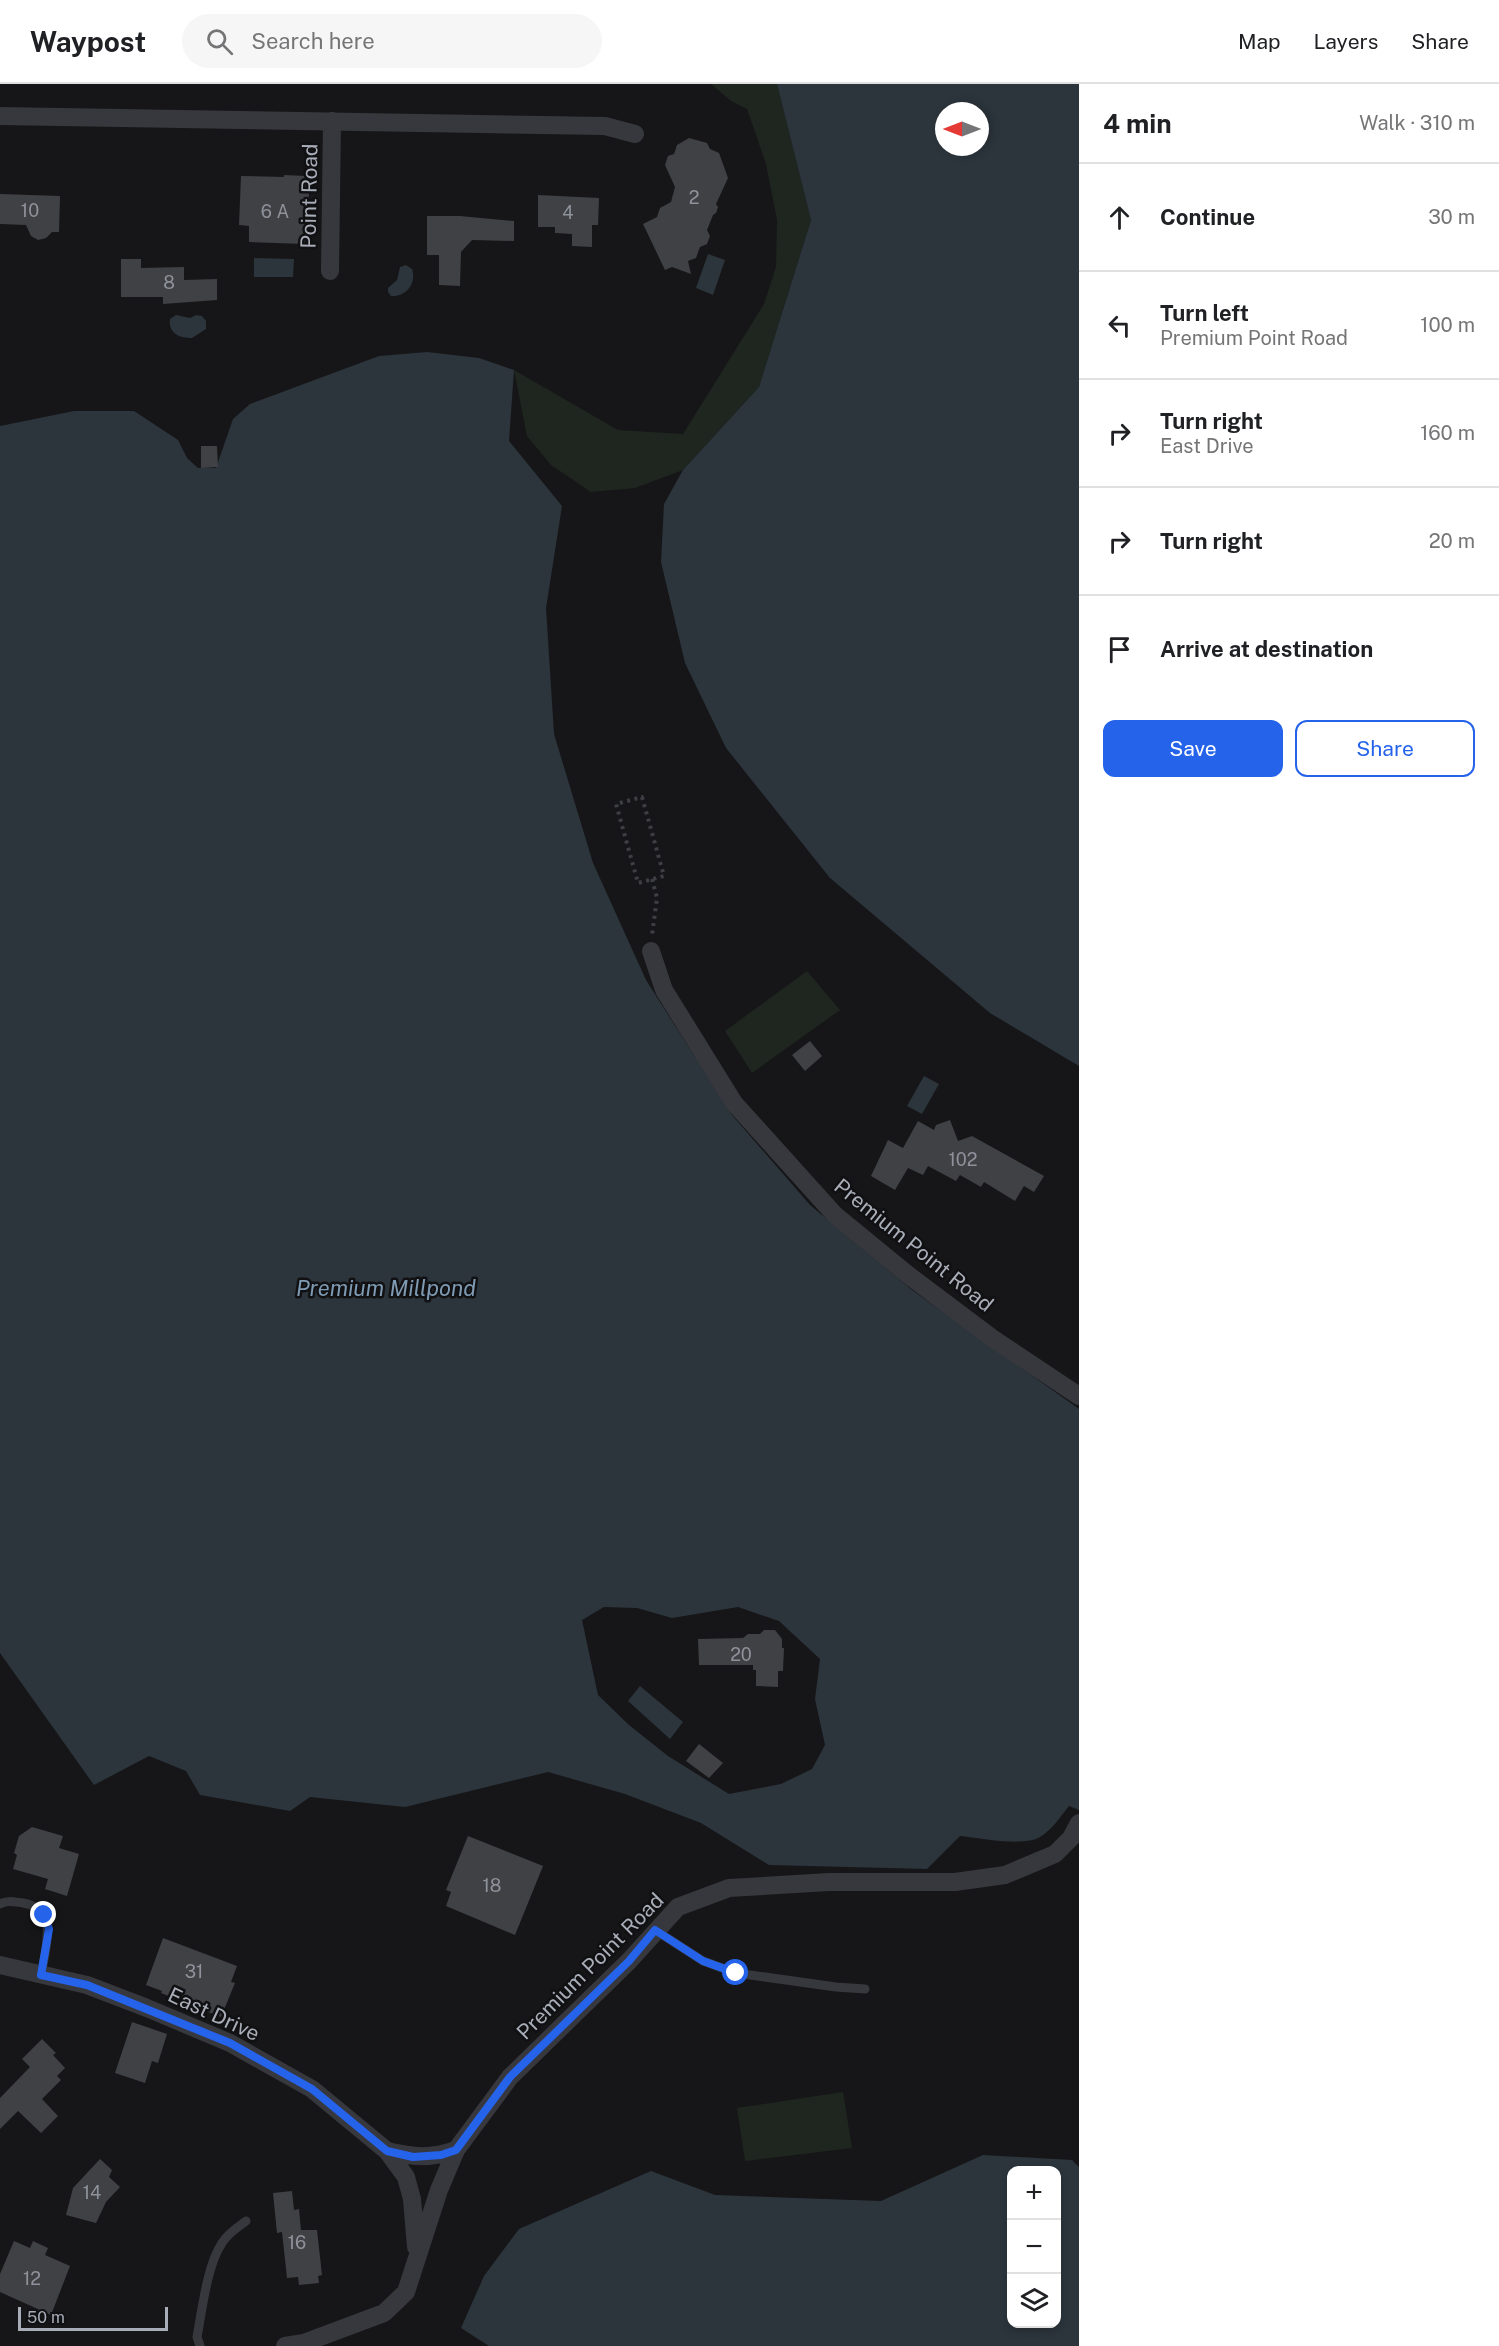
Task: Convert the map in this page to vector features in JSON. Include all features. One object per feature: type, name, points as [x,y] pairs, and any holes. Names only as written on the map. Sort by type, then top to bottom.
[{"type":"street","points":[[0,116],[605,126],[635,134]]},
{"type":"street","name":"Point Road","points":[[330,271],[332,121]]},
{"type":"street","name":"Premium Point Road","points":[[651,951],[664,990],[734,1102],[834,1215],[992,1338],[1079,1396]]},
{"type":"street","name":"Premium Point Road","points":[[285,2346],[303,2345],[384,2313],[406,2292],[439,2190],[456,2150],[510,2077],[629,1961],[678,1907],[729,1888],[829,1882],[955,1882],[1005,1875],[1055,1854],[1071,1838],[1079,1823]]},
{"type":"street","name":"East Drive","points":[[0,1965],[87,1985],[230,2043],[312,2089],[387,2151],[405,2177],[412,2199],[417,2255]]},
{"type":"street","name":"East Drive","points":[[387,2151],[413,2157],[441,2155],[456,2150]]},
{"type":"lane","points":[[0,1904],[6,1900],[28,1904],[44,1915],[49,1929],[41,1975]]},
{"type":"lane","points":[[655,1930],[703,1961],[736,1973],[865,1989]]},
{"type":"lane","points":[[200,2346],[197,2337],[208,2280],[220,2245],[230,2233],[246,2221]]},
{"type":"path","points":[[642,797],[664,876],[652,879],[638,883],[616,804],[642,797]]},
{"type":"path","points":[[651,951],[657,898],[652,879]]},
{"type":"shaded area","points":[[711,84],[777,84],[811,220],[759,387],[683,470],[635,488],[591,492],[551,465],[527,436],[514,370],[618,430],[683,434],[764,304],[776,267],[777,220],[766,164],[747,109],[731,101]]},
{"type":"shaded area","points":[[807,971],[840,1010],[752,1073],[725,1031]]},
{"type":"shaded area","points":[[843,2092],[852,2148],[745,2161],[737,2108]]},
{"type":"water","points":[[777,84],[1079,84],[1079,1066],[990,1013],[830,878],[726,748],[685,663],[661,562],[664,504],[683,470],[759,387],[811,220]]},
{"type":"water","points":[[708,254],[725,260],[713,295],[696,288]]},
{"type":"water","points":[[254,258],[294,259],[293,277],[254,277]]},
{"type":"water","points":[[406,265],[412,269],[412,284],[406,292],[391,296],[388,288],[397,280],[400,267]]},
{"type":"water","points":[[176,315],[190,318],[196,315],[202,316],[206,321],[206,329],[192,338],[179,336],[175,334],[170,324],[170,319]]},
{"type":"water","name":"Premium Millpond","points":[[427,352],[479,358],[514,370],[509,441],[562,506],[546,608],[554,734],[593,863],[646,980],[732,1115],[810,1205],[912,1290],[1079,1409],[1079,1810],[1069,1806],[1052,1827],[1040,1837],[1012,1842],[960,1836],[927,1869],[769,1865],[701,1823],[625,1794],[548,1772],[405,1807],[310,1797],[290,1811],[200,1795],[186,1771],[149,1756],[94,1785],[0,1653],[0,426],[74,411],[134,411],[178,440],[187,458],[198,468],[216,468],[233,419],[250,404],[379,356]],"holes":[[[604,1607],[637,1608],[672,1618],[738,1607],[779,1621],[820,1659],[815,1699],[825,1745],[812,1769],[781,1784],[729,1794],[668,1756],[629,1725],[598,1695],[582,1620]]]},
{"type":"water","points":[[924,1076],[939,1084],[922,1114],[907,1106]]},
{"type":"water","points":[[640,1686],[683,1722],[670,1739],[628,1701]]},
{"type":"water","points":[[983,2155],[1072,2160],[1079,2167],[1079,2346],[489,2346],[461,2328],[484,2276],[519,2229],[651,2171],[715,2195],[881,2201]]},
{"type":"building","points":[[689,138],[707,143],[710,149],[719,153],[728,178],[716,204],[718,207],[716,213],[707,230],[710,236],[707,244],[700,247],[696,258],[688,261],[691,274],[672,267],[665,270],[643,224],[657,217],[660,208],[671,202],[675,187],[665,165],[668,156],[674,154],[677,145]]},
{"type":"building","points":[[284,175],[306,176],[306,188],[309,188],[305,244],[249,242],[249,226],[239,225],[241,176],[284,177]]},
{"type":"building","points":[[0,194],[60,196],[59,232],[52,232],[46,238],[38,240],[31,236],[26,225],[0,224]]},
{"type":"building","points":[[538,195],[599,198],[598,225],[592,225],[592,247],[572,246],[572,234],[555,233],[555,227],[538,227]]},
{"type":"building","points":[[427,216],[460,216],[514,221],[514,241],[472,240],[461,252],[460,286],[439,285],[439,255],[427,255]]},
{"type":"building","points":[[121,259],[141,259],[141,268],[184,267],[184,280],[217,279],[217,300],[163,304],[163,297],[121,297]]},
{"type":"building","points":[[201,446],[217,446],[218,467],[201,468]]},
{"type":"building","points":[[810,1041],[822,1056],[805,1071],[792,1055]]},
{"type":"building","points":[[950,1120],[958,1141],[972,1136],[1044,1176],[1034,1192],[1024,1186],[1015,1201],[984,1182],[981,1187],[960,1175],[956,1181],[928,1166],[923,1175],[908,1168],[895,1190],[871,1176],[888,1140],[903,1148],[918,1121],[934,1130],[936,1125]]},
{"type":"building","points":[[764,1630],[775,1630],[782,1639],[783,1671],[778,1671],[778,1687],[756,1686],[756,1670],[753,1670],[753,1665],[699,1665],[698,1639],[743,1638],[748,1634],[760,1634]]},
{"type":"building","points":[[699,1744],[723,1763],[709,1778],[686,1761]]},
{"type":"building","points":[[32,1827],[63,1836],[59,1848],[79,1854],[67,1896],[45,1889],[48,1879],[13,1869],[17,1855],[14,1853],[19,1836]]},
{"type":"building","points":[[468,1836],[543,1866],[515,1935],[446,1906],[451,1892],[446,1890]]},
{"type":"building","points":[[163,1938],[237,1966],[231,1982],[235,1983],[221,2017],[146,1985]]},
{"type":"building","points":[[132,2022],[167,2034],[158,2063],[152,2061],[145,2083],[115,2073]]},
{"type":"building","points":[[42,2039],[56,2053],[53,2055],[65,2068],[57,2076],[61,2080],[42,2099],[58,2116],[41,2133],[18,2111],[0,2129],[0,2098],[30,2067],[22,2059]]},
{"type":"building","points":[[100,2159],[112,2170],[109,2177],[120,2187],[106,2202],[96,2223],[66,2215],[73,2188]]},
{"type":"building","points":[[292,2191],[294,2210],[299,2209],[301,2230],[317,2230],[322,2275],[318,2276],[319,2283],[299,2285],[298,2277],[287,2278],[282,2232],[277,2233],[273,2193]]},
{"type":"building","points":[[14,2241],[30,2248],[33,2241],[48,2248],[45,2255],[70,2266],[51,2315],[0,2292],[0,2274]]},
{"type":"route","points":[[44,1915],[49,1929],[41,1975],[87,1985],[230,2043],[312,2089],[387,2151],[413,2157],[441,2155],[456,2150],[510,2077],[629,1961],[655,1930],[703,1961],[736,1973]]}]
